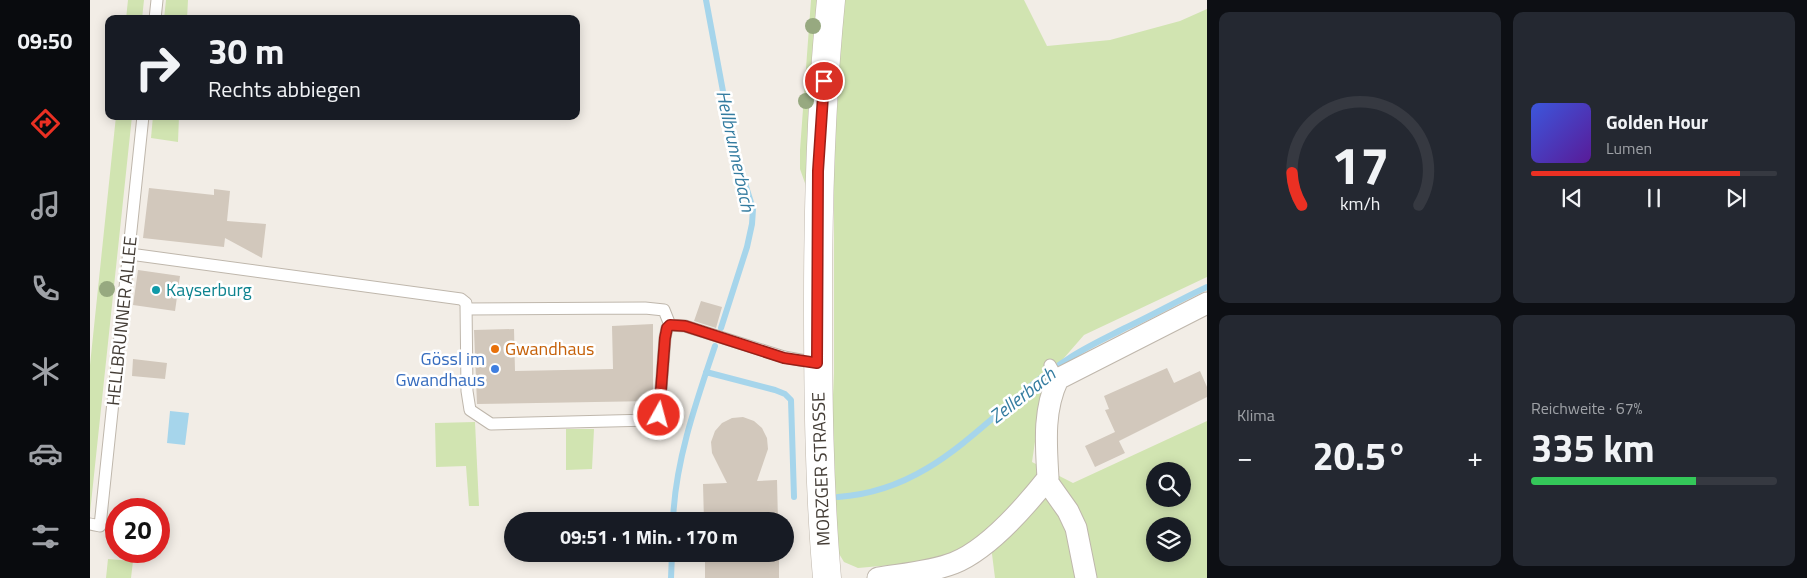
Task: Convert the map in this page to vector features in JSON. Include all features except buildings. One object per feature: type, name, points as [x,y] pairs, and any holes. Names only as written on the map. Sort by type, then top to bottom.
[{"type":"street","name":"MORZGER STRASSE","points":[[826,578],[820,488],[817,363],[818,171],[832,0]]},
{"type":"street","points":[[878,578],[939,567],[965,558],[1012,518],[1048,478],[1047,415],[1054,373],[1207,302]]},
{"type":"street","points":[[1046,480],[1068,511],[1076,528],[1086,578]]},
{"type":"lane","points":[[155,15],[157,0]]},
{"type":"lane","name":"HELLBRUNNER ALLEE","points":[[95,525],[130,254],[143,120]]},
{"type":"lane","points":[[130,254],[448,295],[464,301],[466,309],[467,391],[470,410],[491,424],[650,420],[659,415],[662,404],[665,338],[667,328],[670,325]]},
{"type":"lane","points":[[466,309],[645,308],[664,310],[670,325]]},
{"type":"lane","points":[[670,325],[685,326],[784,358],[817,363]]},
{"type":"green space","points":[[128,0],[144,0],[142,15],[126,15]]},
{"type":"green space","points":[[166,0],[188,0],[187,15],[164,15]]},
{"type":"green space","points":[[811,0],[820,0],[806,186],[800,169],[800,150]]},
{"type":"green space","points":[[843,0],[1024,0],[1047,46],[1110,40],[1180,21],[1207,9],[1207,277],[1084,335],[1044,381],[1032,462],[1073,483],[1207,421],[1207,578],[995,578],[989,530],[956,552],[914,563],[858,568],[844,562],[838,552],[831,439],[834,373],[834,97]]},
{"type":"green space","points":[[116,120],[132,120],[90,513],[90,365]]},
{"type":"green space","points":[[153,120],[179,120],[178,142],[151,138]]},
{"type":"green space","points":[[475,422],[479,506],[469,506],[466,466],[436,467],[435,423]]},
{"type":"green space","points":[[566,429],[594,429],[592,469],[566,470]]},
{"type":"green space","points":[[108,563],[133,563],[131,578],[106,578]]},
{"type":"water","points":[[170,411],[189,413],[185,445],[167,443]]},
{"type":"waterway","name":"Hellbrunnerbach","points":[[706,0],[733,145],[753,209],[747,247],[721,328]]},
{"type":"waterway","name":"Zellerbach","points":[[838,497],[874,491],[906,480],[935,464],[1039,379],[1068,359],[1207,287]]},
{"type":"waterway","name":"Hellbrunnerbach","points":[[674,512],[682,454],[715,346]]},
{"type":"waterway","name":"Zellerbach","points":[[706,372],[775,390],[785,394],[791,400],[794,497]]},
{"type":"waterway","name":"Hellbrunnerbach","points":[[671,578],[672,562]]},
{"type":"place","name":"Kayserburg","points":[[156,290]]},
{"type":"place","name":"Gwandhaus","points":[[495,349]]},
{"type":"place","name":"Gössl im Gwandhaus","points":[[495,369]]},
{"type":"route","points":[[659,415],[662,404],[665,338],[667,328],[670,325],[685,326],[784,358],[817,363],[818,171],[824,81]]}]
